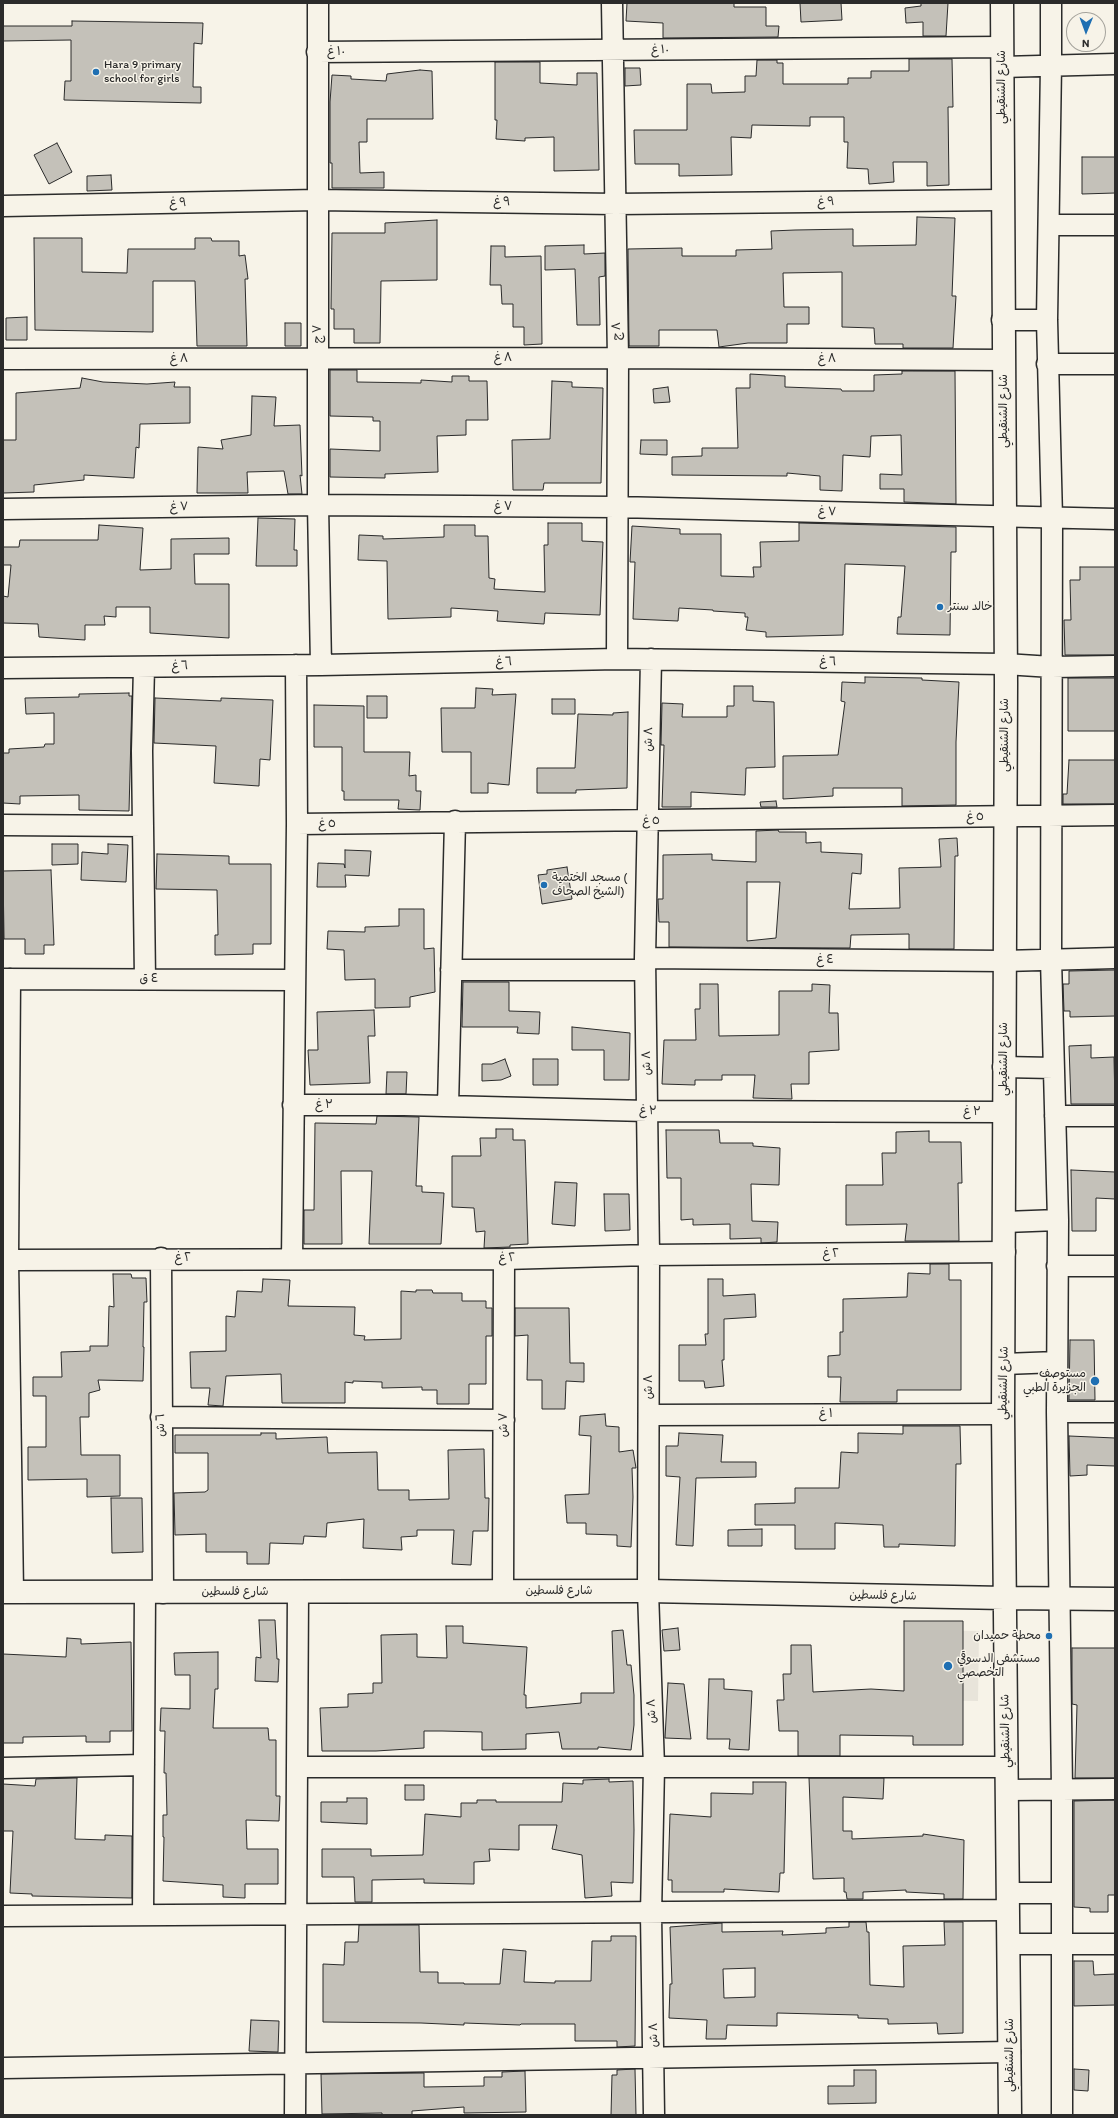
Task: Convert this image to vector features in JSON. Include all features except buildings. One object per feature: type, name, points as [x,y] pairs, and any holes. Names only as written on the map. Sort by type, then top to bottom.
[{"type":"street","name":"٧ ج","points":[[318,3],[318,506],[321,665]]},
{"type":"street","name":"٨ ج","points":[[612,3],[618,358],[617,659]]},
{"type":"street","name":"شارع الشنقيطي","points":[[1002,3],[1002,320],[1004,360],[1003,516],[1005,664],[1005,1252],[1003,1414],[1010,2115]]},
{"type":"street","points":[[1050,3],[1051,64],[1047,364],[1052,518],[1053,814],[1051,958],[1058,1220],[1057,1412],[1062,1789],[1062,2115]]},
{"type":"street","name":"١٠ غ","points":[[317,52],[613,50],[1002,57],[1051,64],[1115,64]]},
{"type":"street","name":"٩ غ","points":[[3,206],[317,200],[616,204],[1002,200]]},
{"type":"street","points":[[1049,225],[1115,225]]},
{"type":"street","points":[[1002,320],[1047,320]]},
{"type":"street","name":"٨ غ","points":[[3,359],[618,358],[1004,360]]},
{"type":"street","points":[[1047,364],[1115,364]]},
{"type":"street","name":"٧ غ","points":[[3,509],[318,506],[618,507],[1052,518],[1115,518]]},
{"type":"street","name":"٦ غ","points":[[3,668],[321,665],[617,659],[1005,664],[1052,667],[1115,666]]},
{"type":"street","name":"٨ ش","points":[[650,659],[645,964],[649,1255],[648,1591],[654,1767],[651,1914],[654,2115]]},
{"type":"street","points":[[292,1259],[294,980],[298,824],[296,665]]},
{"type":"street","points":[[144,667],[142,751],[144,979]]},
{"type":"street","name":"٥ غ","points":[[298,824],[455,821],[647,821],[1053,814],[1115,815]]},
{"type":"street","points":[[448,1106],[455,821]]},
{"type":"street","points":[[3,825],[143,826]]},
{"type":"street","name":"٤ غ","points":[[451,970],[645,964],[1004,961],[1051,958],[1115,958]]},
{"type":"street","points":[[6,979],[8,1260],[6,1417],[8,1592]]},
{"type":"street","name":"٤ ق","points":[[6,979],[294,980]]},
{"type":"street","points":[[1004,1067],[1053,1068]]},
{"type":"street","name":"٣ غ","points":[[293,1105],[448,1106],[647,1111],[1004,1112]]},
{"type":"street","points":[[1055,1116],[1115,1116]]},
{"type":"street","points":[[1005,1222],[1058,1220]]},
{"type":"street","name":"٢ غ","points":[[8,1260],[161,1258],[504,1258],[649,1255],[1005,1252]]},
{"type":"street","name":"٦ ش","points":[[143,1915],[144,1765],[154,1593],[161,1417],[161,1258]]},
{"type":"street","name":"٧ ش","points":[[503,1591],[504,1258]]},
{"type":"street","points":[[1057,1266],[1115,1266]]},
{"type":"street","points":[[1004,1364],[1057,1362]]},
{"type":"street","points":[[1057,1412],[1115,1412]]},
{"type":"street","name":"١ غ","points":[[649,1415],[1003,1414]]},
{"type":"street","points":[[161,1417],[504,1420]]},
{"type":"street","name":"شارع فلسطين","points":[[8,1592],[154,1593],[648,1591],[1004,1598],[1115,1598]]},
{"type":"street","points":[[295,2115],[298,1592]]},
{"type":"street","points":[[3,1768],[144,1765]]},
{"type":"street","points":[[297,1767],[1006,1767]]},
{"type":"street","points":[[1007,1790],[1115,1790]]},
{"type":"street","points":[[3,1916],[651,1914],[1008,1902],[1061,1893]]},
{"type":"street","points":[[1009,1944],[1115,1944]]},
{"type":"street","points":[[3,2068],[1010,2052]]},
{"type":"shaded area","name":"مستشفى الدسوقي التخصصي","points":[[918,1630],[979,1631],[978,1701],[917,1700]]},
{"type":"place","name":"Hara 9 primary school for girls","points":[[96,72]]},
{"type":"place","name":"خالد سنتر","points":[[940,607]]},
{"type":"place","name":"مسجد الختمية ( الشيخ الصحاف)","points":[[544,885]]},
{"type":"place","name":"مستوصف الجزيرة الطبي","points":[[1095,1381]]},
{"type":"place","name":"محطة حميدان","points":[[1049,1636]]},
{"type":"place","name":"مستشفى الدسوقي التخصصي","points":[[948,1666]]}]
